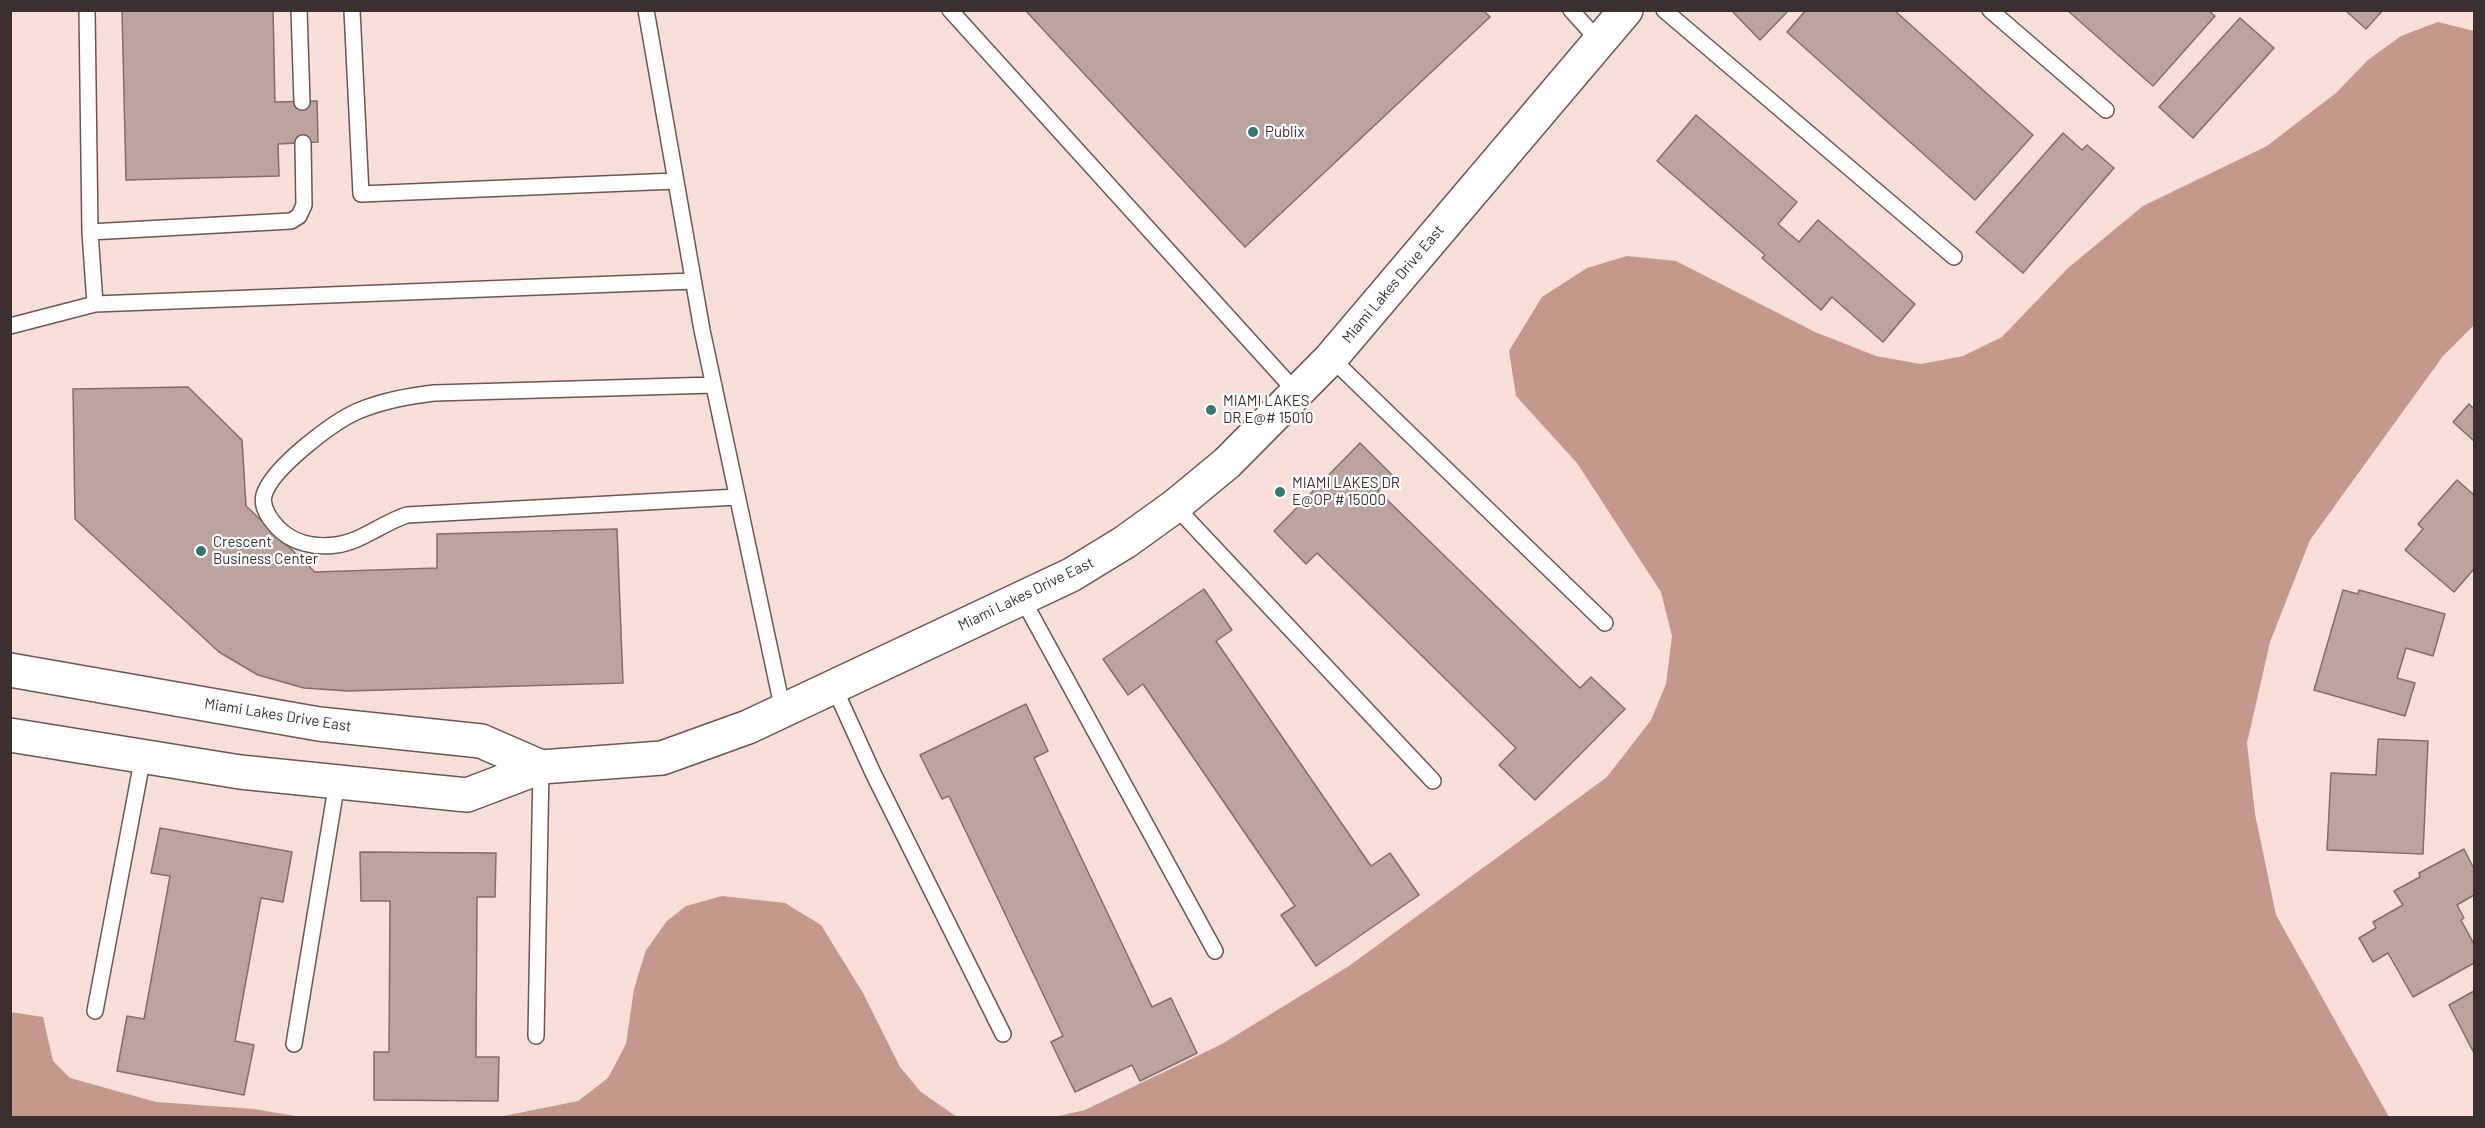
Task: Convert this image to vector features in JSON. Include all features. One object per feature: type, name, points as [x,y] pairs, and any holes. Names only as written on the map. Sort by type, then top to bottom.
[{"type":"main road","name":"Miami Lakes Drive East","points":[[10,735],[240,772],[467,795],[541,767],[662,758],[748,727],[1071,575],[1125,542],[1175,506],[1227,463],[1331,358],[1626,10]]},
{"type":"main road","name":"Miami Lakes Drive East","points":[[10,670],[319,724],[481,741],[541,767]]},
{"type":"lane","points":[[87,10],[90,232],[95,304]]},
{"type":"lane","points":[[299,10],[302,102]]},
{"type":"lane","points":[[352,10],[361,194],[675,181]]},
{"type":"lane","points":[[646,10],[693,281],[783,711]]},
{"type":"lane","points":[[950,10],[1297,393]]},
{"type":"lane","points":[[1571,10],[1599,40]]},
{"type":"lane","points":[[1664,10],[1954,257]]},
{"type":"lane","points":[[1990,10],[2106,110]]},
{"type":"lane","points":[[90,232],[291,221],[299,216],[304,205],[303,143]]},
{"type":"lane","points":[[10,326],[95,304],[693,281]]},
{"type":"lane","points":[[1331,358],[1605,623]]},
{"type":"lane","points":[[714,385],[434,393],[394,399],[358,411],[328,428],[283,468],[271,482],[264,495],[264,506],[269,518],[279,529],[305,544],[321,546],[337,545],[353,540],[407,515],[737,497]]},
{"type":"lane","points":[[1175,506],[1433,781]]},
{"type":"lane","points":[[1022,598],[1215,951]]},
{"type":"lane","points":[[834,687],[878,783],[1003,1034]]},
{"type":"lane","points":[[95,1011],[143,756]]},
{"type":"lane","points":[[536,1036],[541,767]]},
{"type":"lane","points":[[294,1044],[337,782]]},
{"type":"shaded area","points":[[2438,22],[2474,31],[2474,325],[2443,356],[2310,540],[2270,642],[2247,743],[2255,814],[2276,915],[2389,1117],[1054,1117],[1085,1110],[1222,1044],[1349,966],[1607,777],[1651,720],[1666,684],[1672,636],[1661,592],[1577,463],[1516,396],[1509,351],[1542,297],[1587,268],[1627,256],[1676,261],[1815,332],[1876,356],[1921,364],[1963,356],[2002,337],[2068,268],[2143,206],[2267,146],[2336,93],[2368,60],[2401,36]]},
{"type":"shaded area","points":[[722,896],[785,903],[821,925],[863,993],[900,1067],[921,1092],[957,1117],[499,1117],[578,1101],[608,1078],[626,1044],[634,989],[646,950],[667,921],[686,906]]},
{"type":"shaded area","points":[[10,1012],[43,1017],[53,1061],[70,1078],[156,1102],[254,1109],[301,1117],[11,1117]]},
{"type":"building","points":[[122,10],[273,10],[275,102],[317,101],[318,142],[278,144],[279,176],[126,180]]},
{"type":"building","name":"Publix","points":[[1025,10],[1483,10],[1490,17],[1245,247]]},
{"type":"building","points":[[1731,10],[1789,10],[1760,40]]},
{"type":"building","points":[[1806,10],[1894,10],[2033,135],[1975,200],[1787,32]]},
{"type":"building","points":[[2067,10],[2208,10],[2215,16],[2153,86]]},
{"type":"building","points":[[2345,10],[2383,10],[2366,29]]},
{"type":"building","points":[[2240,18],[2274,48],[2193,138],[2159,107]]},
{"type":"building","points":[[1696,115],[1797,202],[1778,224],[1799,242],[1818,220],[1915,304],[1883,342],[1832,297],[1821,310],[1762,258],[1765,255],[1657,161]]},
{"type":"building","points":[[2063,133],[2082,150],[2087,145],[2114,168],[2023,273],[1976,232]]},
{"type":"building","name":"Crescent Business Center","points":[[188,387],[242,440],[246,506],[315,572],[437,568],[437,534],[617,529],[623,683],[348,691],[304,688],[258,675],[219,652],[75,519],[73,389]]},
{"type":"building","points":[[2469,404],[2474,409],[2474,441],[2453,422]]},
{"type":"building","points":[[1360,443],[1393,476],[1378,491],[1580,688],[1591,677],[1625,709],[1535,800],[1499,765],[1516,748],[1317,553],[1306,564],[1274,531]]},
{"type":"building","points":[[2457,480],[2474,495],[2474,569],[2454,592],[2405,550],[2423,529],[2418,524]]},
{"type":"building","points":[[1204,589],[1232,630],[1216,641],[1371,866],[1390,853],[1419,895],[1316,966],[1281,915],[1295,906],[1143,684],[1128,695],[1103,659]]},
{"type":"building","points":[[2343,590],[2358,594],[2359,590],[2445,614],[2433,656],[2406,648],[2397,678],[2415,683],[2405,716],[2314,690]]},
{"type":"building","points":[[1026,704],[1048,751],[1034,758],[1152,1007],[1171,998],[1197,1053],[1140,1081],[1132,1065],[1075,1092],[1051,1042],[1063,1036],[949,796],[942,799],[920,755]]},
{"type":"building","points":[[2378,739],[2428,741],[2423,854],[2327,850],[2331,773],[2376,775]]},
{"type":"building","points":[[160,828],[292,852],[283,902],[261,898],[235,1041],[254,1045],[244,1095],[117,1071],[127,1016],[144,1019],[170,876],[151,873]]},
{"type":"building","points":[[2464,849],[2474,869],[2474,895],[2457,905],[2464,918],[2461,920],[2474,944],[2474,963],[2413,997],[2388,953],[2373,962],[2359,938],[2376,928],[2373,922],[2403,905],[2394,891],[2420,877],[2419,873]]},
{"type":"building","points":[[360,852],[496,853],[495,897],[477,897],[476,1057],[499,1057],[498,1101],[374,1100],[374,1052],[389,1052],[390,901],[361,901]]},
{"type":"building","points":[[2474,991],[2474,1053],[2449,1005]]},
{"type":"place","name":"Publix","points":[[1253,132]]},
{"type":"place","name":"MIAMI LAKES DR E@# 15010","points":[[1211,410]]},
{"type":"place","name":"MIAMI LAKES DR E@OP # 15000","points":[[1280,492]]},
{"type":"place","name":"Crescent Business Center","points":[[201,551]]}]
